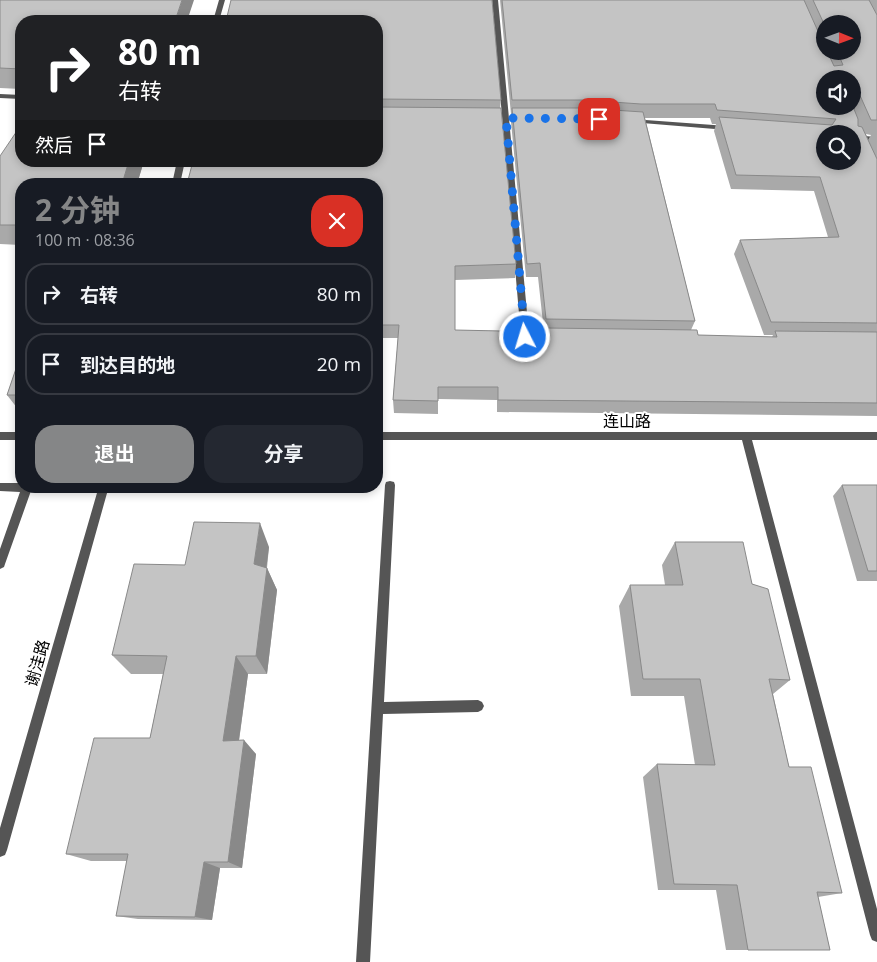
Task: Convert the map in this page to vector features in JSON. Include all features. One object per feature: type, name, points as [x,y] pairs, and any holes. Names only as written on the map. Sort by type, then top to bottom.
[{"type":"street","points":[[218,15],[222,0]]},
{"type":"street","points":[[495,0],[525,337],[545,337]]},
{"type":"street","points":[[0,96],[15,97]]},
{"type":"street","points":[[497,118],[516,118]]},
{"type":"street","points":[[620,120],[737,129]]},
{"type":"street","points":[[861,136],[877,139]]},
{"type":"street","points":[[0,436],[15,436]]},
{"type":"street","name":"连山路","points":[[383,436],[877,436]]},
{"type":"street","points":[[746,436],[877,936]]},
{"type":"street","points":[[363,962],[390,485]]},
{"type":"street","points":[[0,487],[15,487]]},
{"type":"street","points":[[0,564],[25,493]]},
{"type":"street","name":"谢洼路","points":[[0,850],[102,493]]},
{"type":"street","points":[[377,708],[478,706]]},
{"type":"building","points":[[0,0],[182,0],[177,15],[15,15],[15,69],[0,68]]},
{"type":"building","points":[[231,0],[492,0],[501,100],[383,99],[383,15],[227,15]]},
{"type":"building","points":[[502,0],[804,0],[816,27],[816,60],[831,60],[834,66],[843,65],[841,60],[861,60],[861,15],[820,15],[813,0],[869,0],[877,15],[877,120],[871,120],[861,98],[861,70],[816,70],[816,115],[856,115],[858,125],[832,125],[836,119],[717,110],[715,104],[641,104],[583,100],[512,100]]},
{"type":"building","points":[[383,107],[501,108],[516,264],[455,266],[455,330],[547,332],[547,328],[697,330],[698,335],[777,337],[775,331],[877,332],[877,403],[498,400],[498,387],[438,387],[438,401],[393,400],[399,325],[383,325],[383,178],[189,178],[191,167],[383,167]]},
{"type":"building","points":[[512,108],[582,108],[643,112],[695,321],[546,319],[540,263],[527,264]]},
{"type":"building","points":[[719,117],[832,125],[816,125],[816,170],[861,170],[862,127],[877,159],[877,323],[771,322],[740,240],[839,237],[820,177],[736,175]]},
{"type":"building","points":[[15,134],[15,167],[127,167],[124,178],[15,178],[15,225],[0,225],[0,156]]},
{"type":"building","points":[[15,372],[15,395],[7,395]]},
{"type":"building","points":[[842,485],[877,485],[877,571],[868,571]]},
{"type":"building","points":[[194,522],[260,523],[254,564],[267,568],[256,656],[236,656],[223,741],[244,740],[228,862],[204,862],[195,917],[116,916],[128,854],[66,854],[94,738],[150,738],[167,656],[112,655],[134,564],[185,565]]},
{"type":"building","points":[[675,542],[743,542],[752,584],[768,589],[790,680],[769,679],[789,767],[811,767],[842,893],[817,892],[830,950],[748,950],[737,885],[674,884],[657,764],[715,765],[700,679],[643,679],[630,585],[683,585]]},
{"type":"route","points":[[525,337],[506,118],[599,119]]}]
